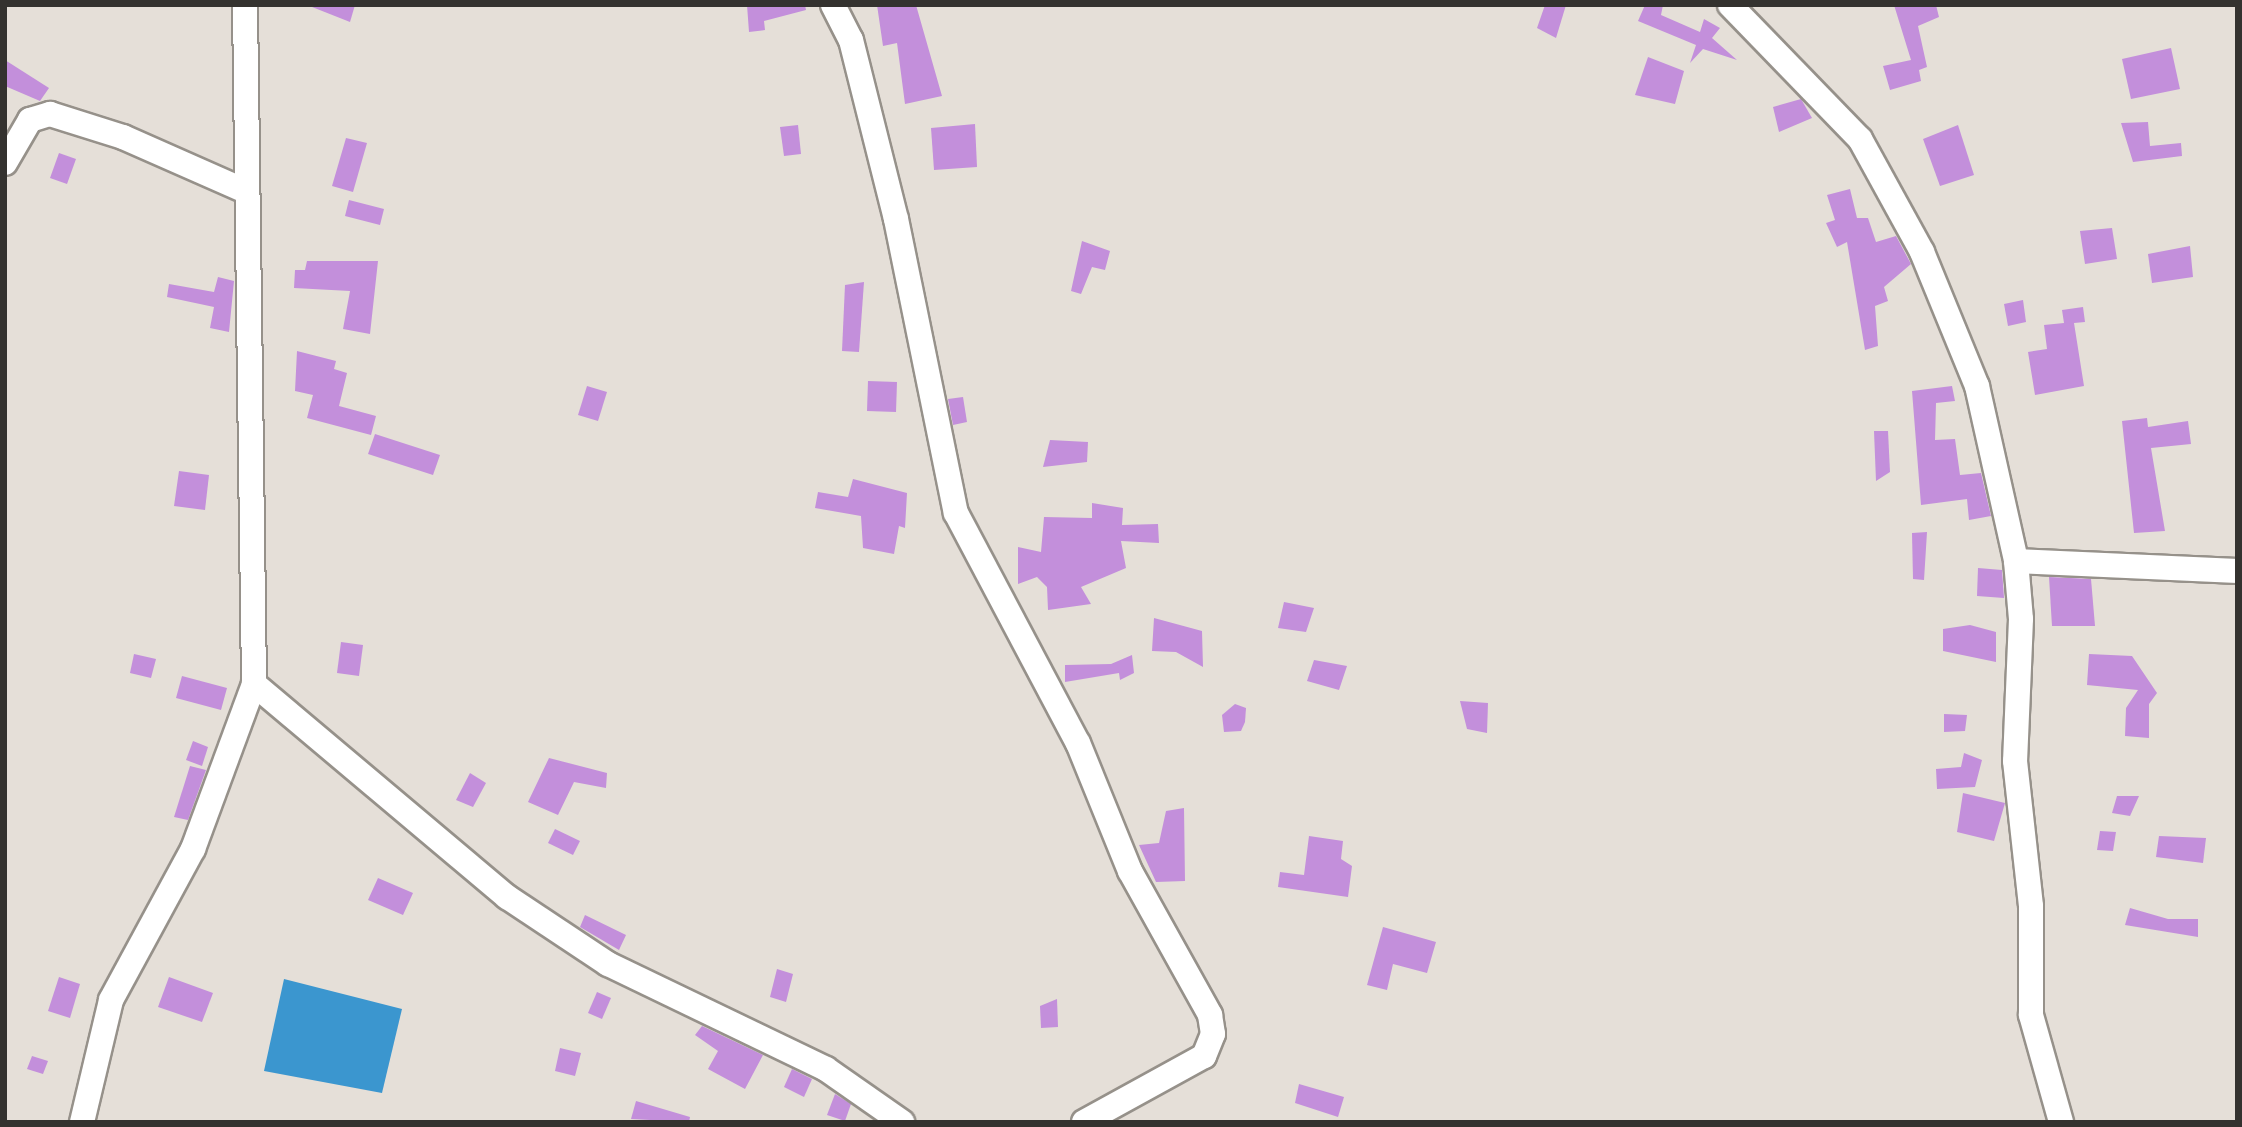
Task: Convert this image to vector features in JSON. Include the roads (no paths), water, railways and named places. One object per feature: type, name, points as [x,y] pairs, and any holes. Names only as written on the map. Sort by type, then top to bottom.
[{"type":"street","points":[[82,1122],[111,1000],[193,849],[254,684],[243,190],[244,5]]},
{"type":"street","points":[[833,5],[851,40],[895,219],[956,513],[1078,743],[1130,871],[1210,1015],[1213,1034],[1204,1056],[1084,1122]]},
{"type":"street","points":[[1730,5],[1860,139],[1922,252],[1977,386],[2016,561],[2015,761],[2031,906],[2031,1015],[2061,1122]]},
{"type":"street","points":[[5,163],[30,120],[50,114],[123,137],[243,190]]},
{"type":"street","points":[[2016,561],[2237,571]]},
{"type":"street","points":[[254,684],[507,897],[608,964],[826,1069],[902,1122]]},
{"type":"water","points":[[284,979],[402,1009],[382,1093],[264,1071]]}]
